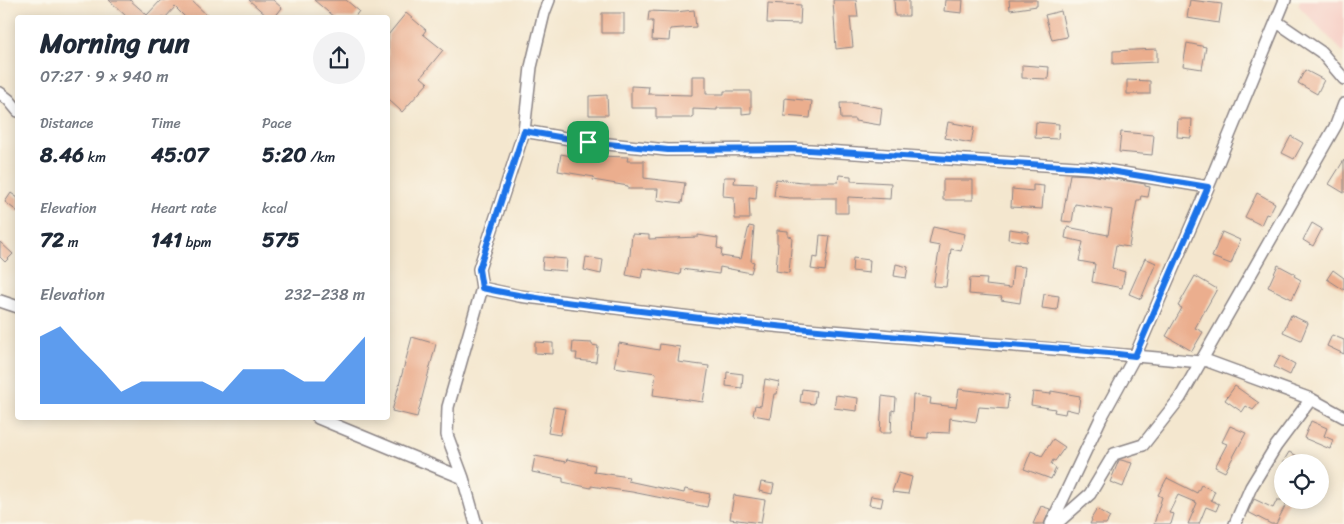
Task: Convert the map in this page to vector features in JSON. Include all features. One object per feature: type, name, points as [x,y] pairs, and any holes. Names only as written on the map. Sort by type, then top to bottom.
[{"type":"street","points":[[476,524],[463,478],[447,435],[448,407],[482,288],[479,269],[524,131],[531,67],[549,0]]},
{"type":"street","points":[[1051,524],[1102,418],[1135,356],[1208,187],[1285,0]]},
{"type":"street","points":[[1276,22],[1321,52],[1344,79]]},
{"type":"street","points":[[0,93],[15,107]]},
{"type":"street","points":[[1056,524],[1090,494],[1114,454],[1142,445],[1180,398],[1336,125],[1344,104]]},
{"type":"street","points":[[524,131],[588,142],[668,150],[793,149],[1092,168],[1208,187]]},
{"type":"street","points":[[482,288],[528,297],[772,326],[1097,351],[1200,362],[1202,359]]},
{"type":"street","points":[[0,301],[15,306]]},
{"type":"street","points":[[1202,359],[1311,399],[1344,417]]},
{"type":"street","points":[[1235,524],[1251,487],[1276,446],[1311,399]]},
{"type":"street","points":[[323,420],[463,478]]},
{"type":"shaded area","points":[[1300,0],[1344,0],[1344,53],[1298,5]]},
{"type":"building","points":[[109,0],[130,0],[147,15],[125,15]]},
{"type":"building","points":[[161,0],[191,0],[207,15],[183,15],[175,7],[168,15],[147,15]]},
{"type":"building","points":[[249,0],[273,0],[282,8],[276,15],[266,15]]},
{"type":"building","points":[[314,0],[346,0],[359,11],[356,15],[332,15]]},
{"type":"building","points":[[833,0],[856,0],[858,17],[850,17],[853,47],[836,49]]},
{"type":"building","points":[[894,0],[909,0],[909,16],[895,16]]},
{"type":"building","points":[[945,0],[963,0],[962,13],[944,11]]},
{"type":"building","points":[[1009,0],[1037,0],[1037,6],[1010,10]]},
{"type":"building","points":[[1190,0],[1222,4],[1219,23],[1187,18]]},
{"type":"building","points":[[768,3],[801,5],[800,24],[767,23]]},
{"type":"building","points":[[694,10],[696,27],[670,29],[669,41],[652,40],[653,21],[648,21],[649,11],[675,12]]},
{"type":"building","points":[[1061,11],[1067,37],[1052,40],[1045,15]]},
{"type":"building","points":[[406,13],[426,30],[423,34],[443,50],[421,77],[428,83],[402,112],[390,101],[390,33]]},
{"type":"building","points":[[602,13],[624,13],[624,33],[602,33]]},
{"type":"building","points":[[1187,43],[1206,47],[1202,69],[1183,66]]},
{"type":"building","points":[[1157,49],[1157,62],[1113,64],[1113,51]]},
{"type":"building","points":[[1022,65],[1049,67],[1048,79],[1022,78]]},
{"type":"building","points":[[1305,70],[1324,80],[1317,94],[1298,83]]},
{"type":"building","points":[[692,76],[706,76],[706,94],[724,94],[724,91],[751,91],[751,113],[742,114],[742,108],[693,109],[693,118],[656,118],[656,108],[631,108],[631,86],[649,87],[648,94],[692,95]]},
{"type":"building","points":[[1127,80],[1150,81],[1150,94],[1127,94]]},
{"type":"building","points":[[607,95],[608,115],[589,115],[589,96]]},
{"type":"building","points":[[785,98],[812,101],[810,118],[784,116]]},
{"type":"building","points":[[840,103],[853,103],[882,108],[880,125],[855,121],[855,119],[841,119]]},
{"type":"building","points":[[1178,119],[1192,119],[1191,138],[1177,137]]},
{"type":"building","points":[[948,122],[974,127],[971,143],[945,138]]},
{"type":"building","points":[[1036,122],[1059,124],[1058,139],[1035,138]]},
{"type":"building","points":[[1121,132],[1154,135],[1152,155],[1119,152]]},
{"type":"building","points":[[1291,136],[1303,143],[1294,159],[1282,153]]},
{"type":"building","points":[[561,154],[597,161],[598,156],[628,157],[627,161],[644,161],[644,178],[685,183],[682,203],[657,200],[658,189],[628,189],[628,186],[593,180],[594,177],[558,171]]},
{"type":"building","points":[[1344,160],[1344,193],[1329,184]]},
{"type":"building","points":[[1070,174],[1091,175],[1145,184],[1145,186],[1150,187],[1148,197],[1141,196],[1140,200],[1137,200],[1129,247],[1116,245],[1112,268],[1125,272],[1122,288],[1092,282],[1095,264],[1079,261],[1083,242],[1065,238],[1067,227],[1108,235],[1112,210],[1075,204],[1072,222],[1062,221]]},
{"type":"building","points":[[839,175],[851,176],[851,181],[891,183],[890,199],[848,197],[848,213],[836,213],[836,198],[789,198],[774,196],[776,179],[802,182],[838,182]]},
{"type":"building","points":[[724,177],[735,177],[734,183],[757,184],[756,199],[749,198],[750,219],[735,219],[734,197],[723,196]]},
{"type":"building","points":[[943,180],[973,180],[973,200],[943,200]]},
{"type":"building","points":[[1033,185],[1044,186],[1042,209],[1011,207],[1012,189],[1033,191]]},
{"type":"building","points":[[11,193],[15,196],[15,210],[5,202]]},
{"type":"building","points":[[1257,193],[1275,203],[1269,215],[1266,214],[1261,225],[1245,217]]},
{"type":"building","points":[[1312,223],[1322,229],[1313,246],[1303,240]]},
{"type":"building","points":[[749,226],[754,227],[751,261],[754,262],[751,273],[720,267],[719,274],[681,269],[680,275],[643,268],[641,278],[626,275],[632,234],[649,235],[649,239],[698,237],[698,235],[718,238],[717,248],[722,249],[721,256],[741,259]]},
{"type":"building","points":[[933,227],[965,234],[961,251],[951,249],[946,287],[933,286],[940,246],[929,244]]},
{"type":"building","points":[[1009,229],[1029,232],[1027,242],[1008,239]]},
{"type":"building","points":[[777,230],[788,231],[788,236],[792,237],[789,273],[776,271]]},
{"type":"building","points":[[1222,232],[1240,240],[1231,264],[1212,257]]},
{"type":"building","points":[[820,235],[830,236],[825,271],[811,269],[813,257],[818,258]]},
{"type":"building","points":[[0,242],[13,254],[5,262],[0,257]]},
{"type":"building","points":[[543,257],[567,259],[566,271],[542,269]]},
{"type":"building","points":[[586,257],[603,260],[601,274],[584,270]]},
{"type":"building","points":[[853,258],[870,260],[869,273],[852,271]]},
{"type":"building","points":[[1145,258],[1156,263],[1141,299],[1129,294]]},
{"type":"building","points":[[896,264],[908,267],[906,278],[894,276]]},
{"type":"building","points":[[1278,265],[1295,274],[1294,276],[1301,280],[1292,299],[1268,287]]},
{"type":"building","points":[[1013,266],[1025,267],[1020,303],[1001,300],[1002,297],[969,294],[970,278],[987,279],[986,285],[1011,288]]},
{"type":"building","points":[[1333,270],[1344,278],[1344,290],[1327,279]]},
{"type":"building","points":[[1195,276],[1217,289],[1195,328],[1203,332],[1192,351],[1166,336],[1182,308],[1178,306]]},
{"type":"building","points":[[1044,294],[1059,296],[1057,310],[1042,308]]},
{"type":"building","points":[[1291,315],[1308,323],[1301,340],[1283,332]]},
{"type":"building","points":[[1332,335],[1344,340],[1344,354],[1327,346]]},
{"type":"building","points":[[412,337],[436,344],[417,417],[392,411]]},
{"type":"building","points":[[535,342],[553,343],[553,354],[535,353]]},
{"type":"building","points":[[573,342],[592,343],[592,345],[598,346],[596,362],[576,360],[577,353],[572,353]]},
{"type":"building","points":[[619,343],[659,350],[660,344],[680,347],[678,362],[709,366],[703,402],[653,395],[656,373],[614,367]]},
{"type":"building","points":[[1280,356],[1295,364],[1290,375],[1274,367]]},
{"type":"building","points":[[727,372],[743,374],[742,388],[726,386]]},
{"type":"building","points":[[765,379],[779,382],[777,394],[774,394],[770,418],[753,415],[755,405],[761,406]]},
{"type":"building","points":[[1235,386],[1259,403],[1253,410],[1246,406],[1242,412],[1225,400]]},
{"type":"building","points":[[802,389],[816,391],[814,404],[800,402]]},
{"type":"building","points":[[959,389],[1009,395],[1007,409],[979,407],[976,422],[950,418],[949,433],[928,432],[928,438],[911,437],[913,395],[931,398],[930,404],[956,407]]},
{"type":"building","points":[[1051,391],[1080,396],[1078,412],[1066,409],[1065,414],[1054,412],[1055,409],[1031,405],[1033,392],[1051,394]]},
{"type":"building","points":[[836,395],[858,398],[857,411],[834,408]]},
{"type":"building","points":[[882,396],[896,398],[895,411],[892,410],[891,433],[880,433]]},
{"type":"building","points":[[553,407],[565,409],[560,435],[548,433]]},
{"type":"building","points":[[1311,421],[1327,428],[1324,436],[1333,440],[1330,449],[1304,438]]},
{"type":"building","points":[[1230,426],[1246,433],[1225,472],[1215,467],[1227,444],[1222,442]]},
{"type":"building","points":[[1053,439],[1065,447],[1051,464],[1056,468],[1051,479],[1024,469],[1031,451],[1042,456]]},
{"type":"building","points":[[535,456],[566,462],[567,459],[595,465],[594,472],[629,477],[628,481],[684,493],[685,489],[710,494],[707,507],[632,492],[591,486],[591,488],[563,482],[563,478],[532,472]]},
{"type":"building","points":[[1119,460],[1132,463],[1123,487],[1110,482]]},
{"type":"building","points":[[899,473],[912,477],[908,494],[892,492]]},
{"type":"building","points":[[1167,478],[1197,493],[1201,485],[1215,491],[1211,500],[1219,504],[1216,511],[1206,507],[1199,524],[1188,524],[1197,503],[1178,495],[1169,513],[1174,514],[1171,524],[1154,524],[1162,497],[1158,495]]},
{"type":"building","points":[[761,482],[774,484],[772,494],[759,491]]},
{"type":"building","points":[[734,495],[765,500],[761,523],[730,519]]},
{"type":"building","points":[[871,496],[883,498],[881,507],[869,505]]},
{"type":"building","points":[[1254,499],[1273,508],[1274,506],[1274,509],[1284,509],[1276,524],[1271,524],[1248,512]]},
{"type":"building","points":[[1041,506],[1050,509],[1044,524],[1033,524]]},
{"type":"building","points":[[1097,509],[1110,517],[1106,524],[1090,524]]},
{"type":"route","points":[[524,131],[588,142],[668,150],[793,149],[1092,168],[1208,187],[1135,356],[1097,351],[905,338],[772,326],[519,296],[482,288],[479,269],[524,131]]}]
